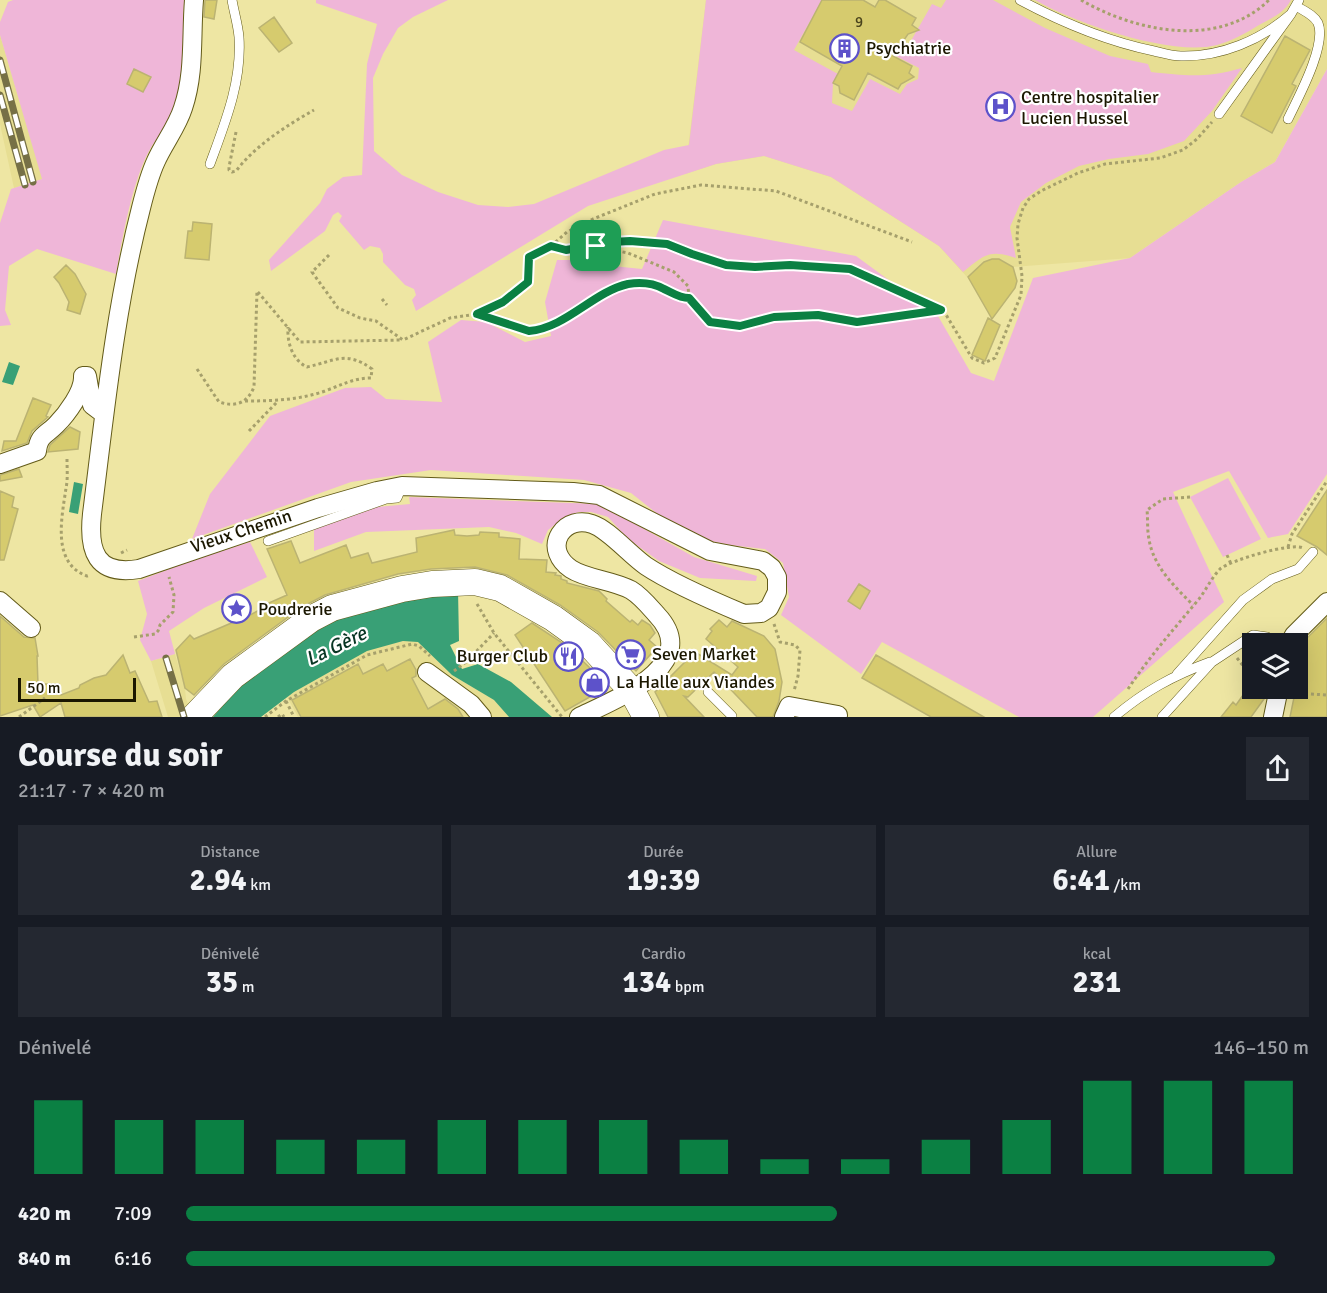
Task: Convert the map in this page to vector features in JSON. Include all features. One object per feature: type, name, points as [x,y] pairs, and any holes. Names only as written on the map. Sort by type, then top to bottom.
[{"type":"main road","points":[[194,717],[233,676],[312,619],[332,608],[402,589],[453,582],[489,584],[553,618],[589,644],[632,690],[646,717]]},
{"type":"street","points":[[194,0],[192,62],[188,94],[178,122],[155,162],[140,210],[112,352],[90,535],[92,548],[97,557],[112,569],[124,571],[139,569],[318,508],[402,486],[573,492],[599,495],[701,548],[763,561],[772,568],[777,577],[777,592],[769,608],[761,613],[744,614],[648,568],[595,525],[577,522],[569,525],[558,537],[557,553],[560,559],[574,571],[617,583],[644,600],[664,622],[670,633],[671,647],[664,662],[646,681],[579,717]]},
{"type":"street","points":[[0,464],[37,451],[39,441],[56,425],[68,409],[84,382],[83,376],[87,376],[92,405],[104,414]]},
{"type":"street","points":[[0,601],[31,628]]},
{"type":"street","points":[[1296,633],[1327,602]]},
{"type":"street","points":[[430,666],[482,717]]},
{"type":"street","points":[[1273,717],[1276,699]]},
{"type":"street","points":[[786,711],[838,715]]},
{"type":"lane","points":[[210,164],[232,105],[239,60],[239,44],[232,0]]},
{"type":"lane","points":[[1020,0],[1094,35],[1179,57],[1206,55],[1258,38],[1295,7]]},
{"type":"lane","points":[[1288,119],[1308,79],[1321,47],[1323,33],[1318,22],[1295,7]]},
{"type":"lane","points":[[1219,114],[1295,7]]},
{"type":"lane","points":[[1318,22],[1327,17]]},
{"type":"lane","name":"Vieux Chemin","points":[[268,540],[386,499],[397,498],[402,486]]},
{"type":"lane","points":[[1177,674],[1243,600],[1272,579],[1298,569],[1313,552]]},
{"type":"lane","points":[[1162,717],[1212,662],[1242,642]]},
{"type":"lane","points":[[1114,717],[1138,696],[1177,674],[1212,662]]},
{"type":"lane","points":[[708,692],[731,717]]},
{"type":"path","points":[[1081,0],[1105,13],[1134,22],[1182,31],[1203,30],[1236,22],[1250,15],[1269,0]]},
{"type":"path","points":[[232,105],[236,129],[229,167],[232,172],[236,171],[267,142],[314,110]]},
{"type":"path","points":[[551,246],[566,250],[630,241],[667,244],[726,265],[755,267],[790,265],[850,269],[941,310],[972,358],[984,363],[994,358],[1021,295],[1022,276],[1017,238],[1018,224],[1023,208],[1029,200],[1041,191],[1078,173],[1105,164],[1160,158],[1183,150],[1197,139],[1219,114]]},
{"type":"path","points":[[245,401],[254,387],[257,291],[300,342],[319,340],[344,343],[403,340],[450,318],[477,314],[503,302],[528,282],[529,257],[551,246],[567,231],[655,194],[701,185],[776,191],[912,242]]},
{"type":"path","points":[[596,246],[628,254],[674,272],[688,286],[689,298],[710,322],[740,326],[774,317],[818,315],[857,322],[941,310]]},
{"type":"path","points":[[329,255],[312,272],[338,308],[360,318],[376,321],[403,340]]},
{"type":"path","points":[[477,314],[529,331],[545,328],[609,290],[630,284],[643,283],[662,287],[682,298],[689,298]]},
{"type":"path","points":[[382,299],[387,305]]},
{"type":"path","points":[[197,369],[219,402],[227,405],[245,401],[278,401],[324,391],[357,378],[371,378],[372,369],[347,357],[307,368],[300,364],[287,342],[288,327]]},
{"type":"path","points":[[249,431],[278,401]]},
{"type":"path","points":[[68,459],[67,485],[60,532],[68,562],[87,576],[112,569]]},
{"type":"path","points":[[1288,547],[1292,534],[1327,481]]},
{"type":"path","points":[[1191,496],[1163,499],[1147,510],[1149,539],[1157,564],[1193,605]]},
{"type":"path","points":[[1126,692],[1142,668],[1221,569],[1298,545],[1313,552]]},
{"type":"path","points":[[1227,555],[1231,564]]},
{"type":"path","points":[[134,637],[155,634],[160,624],[173,612],[174,595],[169,582],[169,574]]},
{"type":"path","points":[[476,603],[494,633],[562,717]]},
{"type":"path","points":[[769,608],[780,642],[795,645],[800,650],[798,676],[786,711]]},
{"type":"path","points":[[449,674],[466,662],[494,633]]},
{"type":"path","points":[[265,717],[286,701],[367,655],[396,646],[411,644],[419,646],[430,666]]},
{"type":"path","points":[[1236,657],[1242,664]]},
{"type":"path","points":[[1308,693],[1327,695]]},
{"type":"path","points":[[19,717],[45,698]]},
{"type":"path","points":[[286,701],[294,717]]},
{"type":"path","points":[[278,717],[282,714],[284,717]]},
{"type":"shaded area","points":[[13,0],[184,0],[183,53],[176,106],[171,118],[148,153],[137,180],[116,274],[37,249],[9,266],[5,310],[11,325],[0,326],[0,223],[11,189],[42,179],[0,35],[0,22],[8,2]]},
{"type":"shaded area","points":[[316,0],[448,0],[413,17],[398,28],[383,54],[373,78],[374,151],[402,175],[438,192],[478,205],[508,207],[534,204],[664,150],[689,145],[706,0],[822,0],[794,50],[838,74],[833,83],[832,103],[852,111],[870,79],[900,94],[907,84],[918,79],[919,68],[884,50],[892,40],[908,46],[932,4],[941,8],[946,0],[993,0],[1045,28],[1110,56],[1148,64],[1151,72],[1197,75],[1242,68],[1212,111],[1184,141],[1148,154],[1079,166],[1046,183],[1021,202],[1010,227],[1016,258],[999,254],[987,255],[963,272],[939,246],[831,177],[764,156],[716,164],[588,206],[416,311],[412,300],[416,295],[414,289],[405,285],[383,262],[380,248],[370,246],[364,250],[339,221],[342,216],[338,212],[333,215],[325,231],[271,271],[269,260],[320,203],[327,189],[343,177],[362,175],[367,64],[377,24],[316,3]]},
{"type":"shaded area","name":"Centre hospitalier Lucien Hussel","points":[[706,0],[1327,0],[1327,69],[1275,162],[1241,182],[1130,258],[1013,267],[999,259],[992,259],[984,262],[967,277],[939,246],[831,177],[764,156],[716,164],[685,174]]},
{"type":"shaded area","points":[[1035,0],[1291,0],[1277,15],[1239,36],[1217,45],[1198,47],[1175,46],[1124,36],[1098,28]]},
{"type":"shaded area","points":[[0,35],[43,179],[14,188],[0,124]]},
{"type":"shaded area","points":[[1327,69],[1327,474],[1288,534],[1268,538],[1229,471],[1173,492],[1224,602],[1093,717],[1019,717],[882,642],[861,674],[781,615],[789,597],[783,563],[765,549],[696,538],[669,523],[631,493],[584,480],[431,470],[351,482],[192,539],[210,494],[270,416],[345,388],[371,387],[386,399],[442,402],[428,342],[461,320],[486,322],[525,342],[551,336],[545,302],[557,260],[576,260],[642,269],[663,220],[856,256],[938,316],[971,373],[994,381],[1033,278],[1130,258],[1241,182],[1275,162]]},
{"type":"shaded area","points":[[1228,478],[1261,539],[1223,557],[1190,497]]},
{"type":"shaded area","points":[[409,497],[600,504],[694,557],[757,576],[756,581],[700,578],[659,561],[628,539],[608,517],[591,512],[579,512],[565,517],[548,530],[542,544],[516,533],[489,527],[366,532],[314,551],[314,529],[377,507],[410,504]]},
{"type":"shaded area","points":[[250,542],[267,577],[204,608],[169,631],[175,654],[151,661],[140,640],[147,614],[138,581]]},
{"type":"shaded area","points":[[403,641],[418,641],[452,675],[494,700],[509,717],[298,717],[287,697],[367,650]]},
{"type":"shaded area","points":[[175,654],[186,699],[194,717],[168,717],[151,661]]},
{"type":"water","points":[[9,362],[20,366],[13,385],[2,382]]},
{"type":"water","points":[[74,482],[83,484],[78,514],[69,512]]},
{"type":"water","name":"La Gère","points":[[458,590],[459,641],[450,645],[462,669],[478,664],[511,682],[552,717],[509,717],[494,700],[452,675],[418,642],[403,641],[367,651],[294,692],[261,717],[213,717],[243,682],[328,618],[418,595]]},
{"type":"building","points":[[205,0],[217,0],[214,19],[204,17]]},
{"type":"building","name":"Psychiatrie","points":[[822,0],[863,0],[875,7],[879,0],[885,0],[916,18],[912,25],[919,30],[908,34],[893,56],[912,66],[909,73],[914,77],[901,84],[898,89],[868,73],[854,100],[840,93],[839,86],[833,83],[842,66],[800,42]]},
{"type":"building","points":[[274,17],[292,43],[279,52],[259,28]]},
{"type":"building","points":[[1285,36],[1310,50],[1292,84],[1296,86],[1272,133],[1241,116]]},
{"type":"building","points":[[134,69],[151,77],[143,92],[127,84]]},
{"type":"building","points":[[193,222],[212,224],[209,260],[185,258],[188,231],[192,231]]},
{"type":"building","points":[[999,259],[1013,267],[1017,281],[1015,288],[992,319],[968,277],[984,262]]},
{"type":"building","points":[[66,265],[75,274],[86,294],[80,314],[67,310],[69,302],[54,277]]},
{"type":"building","points":[[988,318],[1000,325],[985,361],[972,355]]},
{"type":"building","points":[[33,398],[51,405],[46,416],[48,417],[32,431],[27,443],[2,451],[4,441],[16,441]]},
{"type":"building","points":[[70,427],[80,432],[78,449],[48,452],[50,445]]},
{"type":"building","points":[[19,469],[22,477],[0,481],[0,475]]},
{"type":"building","points":[[1327,490],[1327,555],[1297,536]]},
{"type":"building","points":[[0,491],[14,497],[12,507],[18,509],[4,560],[0,560]]},
{"type":"building","points":[[454,530],[455,535],[479,535],[480,532],[499,533],[499,537],[520,539],[519,559],[547,560],[546,572],[556,573],[555,575],[561,576],[561,579],[567,583],[599,591],[607,599],[606,601],[630,622],[632,620],[638,625],[642,620],[650,625],[655,633],[649,640],[657,647],[636,671],[598,632],[560,605],[507,575],[475,567],[431,569],[398,574],[325,595],[302,607],[224,664],[194,695],[185,688],[176,650],[190,635],[194,639],[250,615],[265,607],[264,605],[287,595],[267,549],[291,541],[300,563],[346,545],[351,558],[368,553],[372,563],[417,552],[416,538]]},
{"type":"building","points":[[859,584],[870,591],[860,609],[848,601]]},
{"type":"building","points":[[0,616],[24,637],[35,638],[38,656],[38,684],[59,684],[61,695],[79,688],[80,685],[94,678],[106,675],[123,655],[130,673],[135,671],[149,702],[157,701],[162,717],[65,717],[61,703],[40,717],[33,705],[0,716]]},
{"type":"building","points":[[1327,618],[1327,717],[1290,717],[1294,699],[1308,699],[1308,637]]},
{"type":"building","points":[[719,620],[727,627],[732,621],[764,636],[775,649],[782,682],[779,701],[773,717],[757,717],[714,672],[688,697],[684,696],[704,717],[668,717],[655,692],[695,652],[732,675],[738,667],[706,639],[712,631],[710,629]]},
{"type":"building","points":[[532,623],[567,646],[589,667],[604,689],[565,711],[515,635]]},
{"type":"building","points":[[876,655],[984,717],[931,717],[862,678]]},
{"type":"building","points":[[410,659],[416,670],[416,676],[412,678],[428,709],[445,699],[458,709],[463,717],[301,717],[292,700],[358,664],[363,674],[383,664],[387,671]]},
{"type":"building","points":[[1242,696],[1242,699],[1264,699],[1251,717],[1221,717],[1233,702],[1236,705]]},
{"type":"railway","points":[[0,60],[33,182]]},
{"type":"railway","points":[[0,95],[25,185]]},
{"type":"railway","points":[[166,658],[184,717]]},
{"type":"place","name":"Psychiatrie","points":[[845,48]]},
{"type":"place","name":"Centre hospitalier Lucien Hussel","points":[[1000,107]]},
{"type":"place","name":"Poudrerie","points":[[237,609]]},
{"type":"place","name":"Seven Market","points":[[631,654]]},
{"type":"place","name":"Burger Club","points":[[569,656]]},
{"type":"place","name":"La Halle aux Viandes","points":[[595,682]]},
{"type":"route","points":[[630,241],[667,244],[726,265],[755,267],[790,265],[850,269],[941,310],[857,322],[818,315],[774,317],[740,326],[710,322],[689,298],[682,298],[662,287],[643,283],[609,290],[545,328],[537,330],[529,331],[477,314],[503,302],[528,282],[529,257],[551,246],[566,250],[596,246],[630,241]]}]
